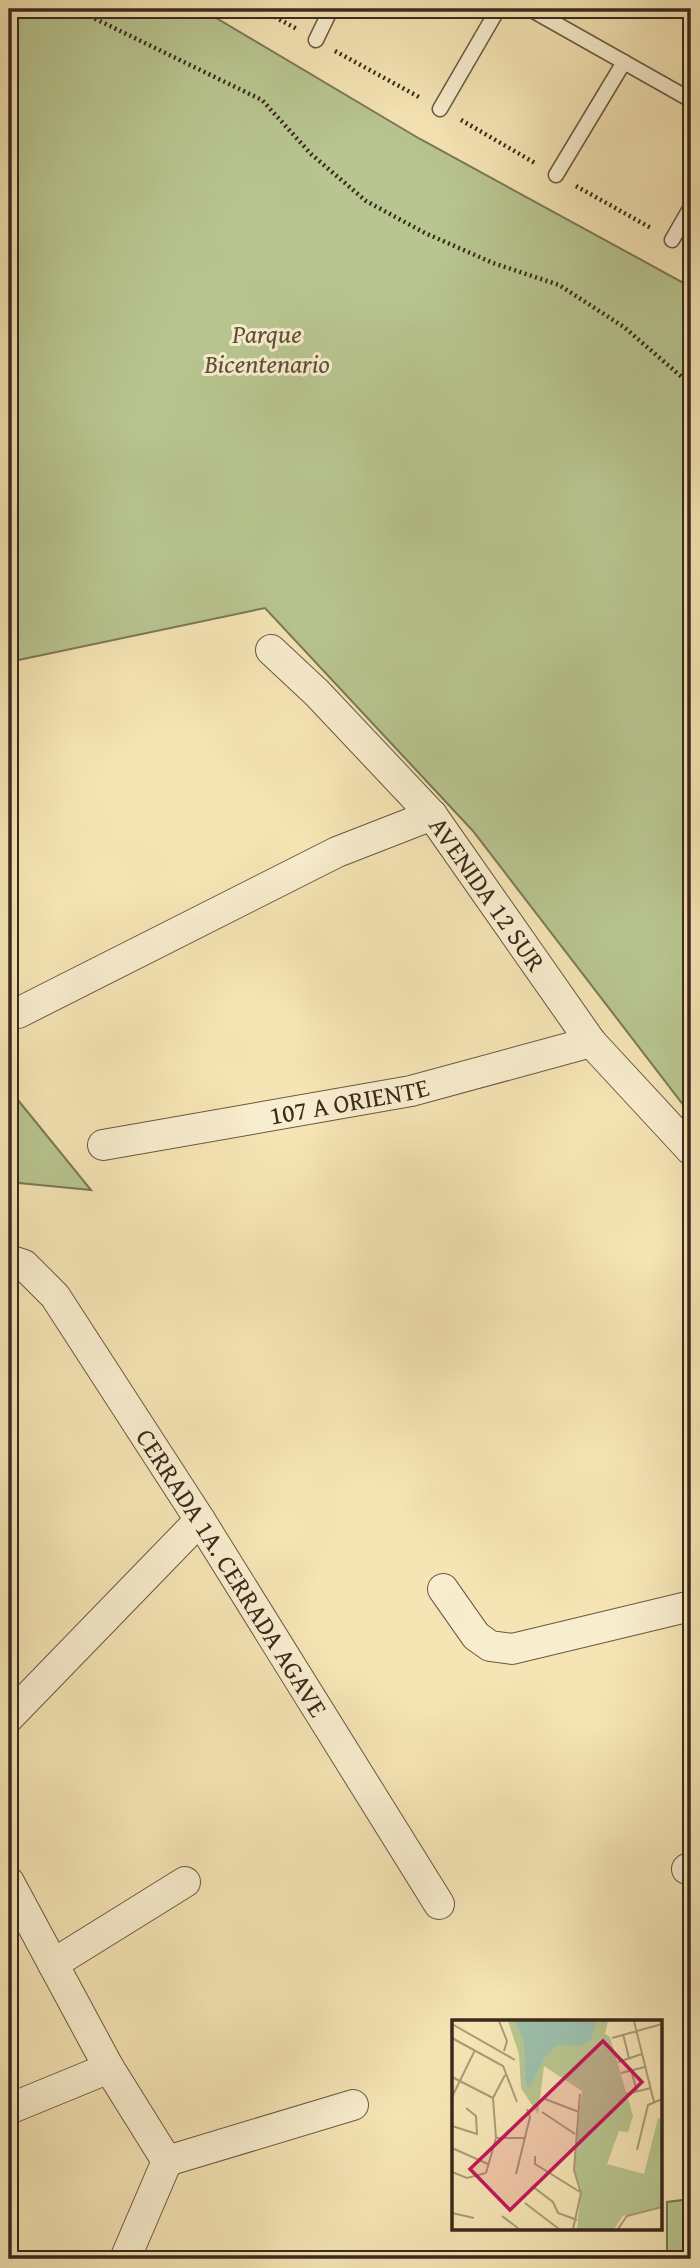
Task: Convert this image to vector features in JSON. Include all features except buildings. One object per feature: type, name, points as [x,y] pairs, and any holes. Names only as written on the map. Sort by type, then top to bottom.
[{"type":"street","name":"AVENIDA 12 SUR","points":[[271,650],[317,693],[432,815],[591,1042],[691,1150]]},
{"type":"street","points":[[18,1013],[337,852],[432,815]]},
{"type":"street","name":"107 A ORIENTE","points":[[103,1145],[411,1090],[591,1042]]},
{"type":"street","name":"CERRADA 1A. CERRADA AGAVE","points":[[9,1260],[24,1265],[55,1296],[200,1520],[439,1904]]},
{"type":"street","points":[[9,1717],[200,1520]]},
{"type":"street","points":[[443,1589],[476,1636],[490,1646],[512,1649],[691,1606]]},
{"type":"street","points":[[9,1882],[109,2068],[167,2161]]},
{"type":"street","points":[[53,1964],[186,1882]]},
{"type":"street","points":[[9,2109],[109,2068]]},
{"type":"street","points":[[167,2161],[353,2105]]},
{"type":"street","points":[[125,2259],[167,2161]]},
{"type":"lane","points":[[316,40],[331,9]]},
{"type":"lane","points":[[440,108],[498,9]]},
{"type":"lane","points":[[530,9],[691,100]]},
{"type":"lane","points":[[556,175],[624,62]]},
{"type":"lane","points":[[672,240],[691,206]]},
{"type":"path","points":[[75,9],[262,100],[310,154],[366,201],[425,233],[482,258],[559,285],[624,327],[691,384]]},
{"type":"path","points":[[260,9],[672,240]]},
{"type":"green space","name":"Parque Bicentenario","points":[[9,9],[201,9],[420,139],[691,287],[691,1115],[473,831],[265,608],[9,662]]},
{"type":"green space","points":[[9,1089],[91,1190],[9,1182]]},
{"type":"green space","points":[[691,2199],[691,2259],[667,2259],[667,2202]]}]
